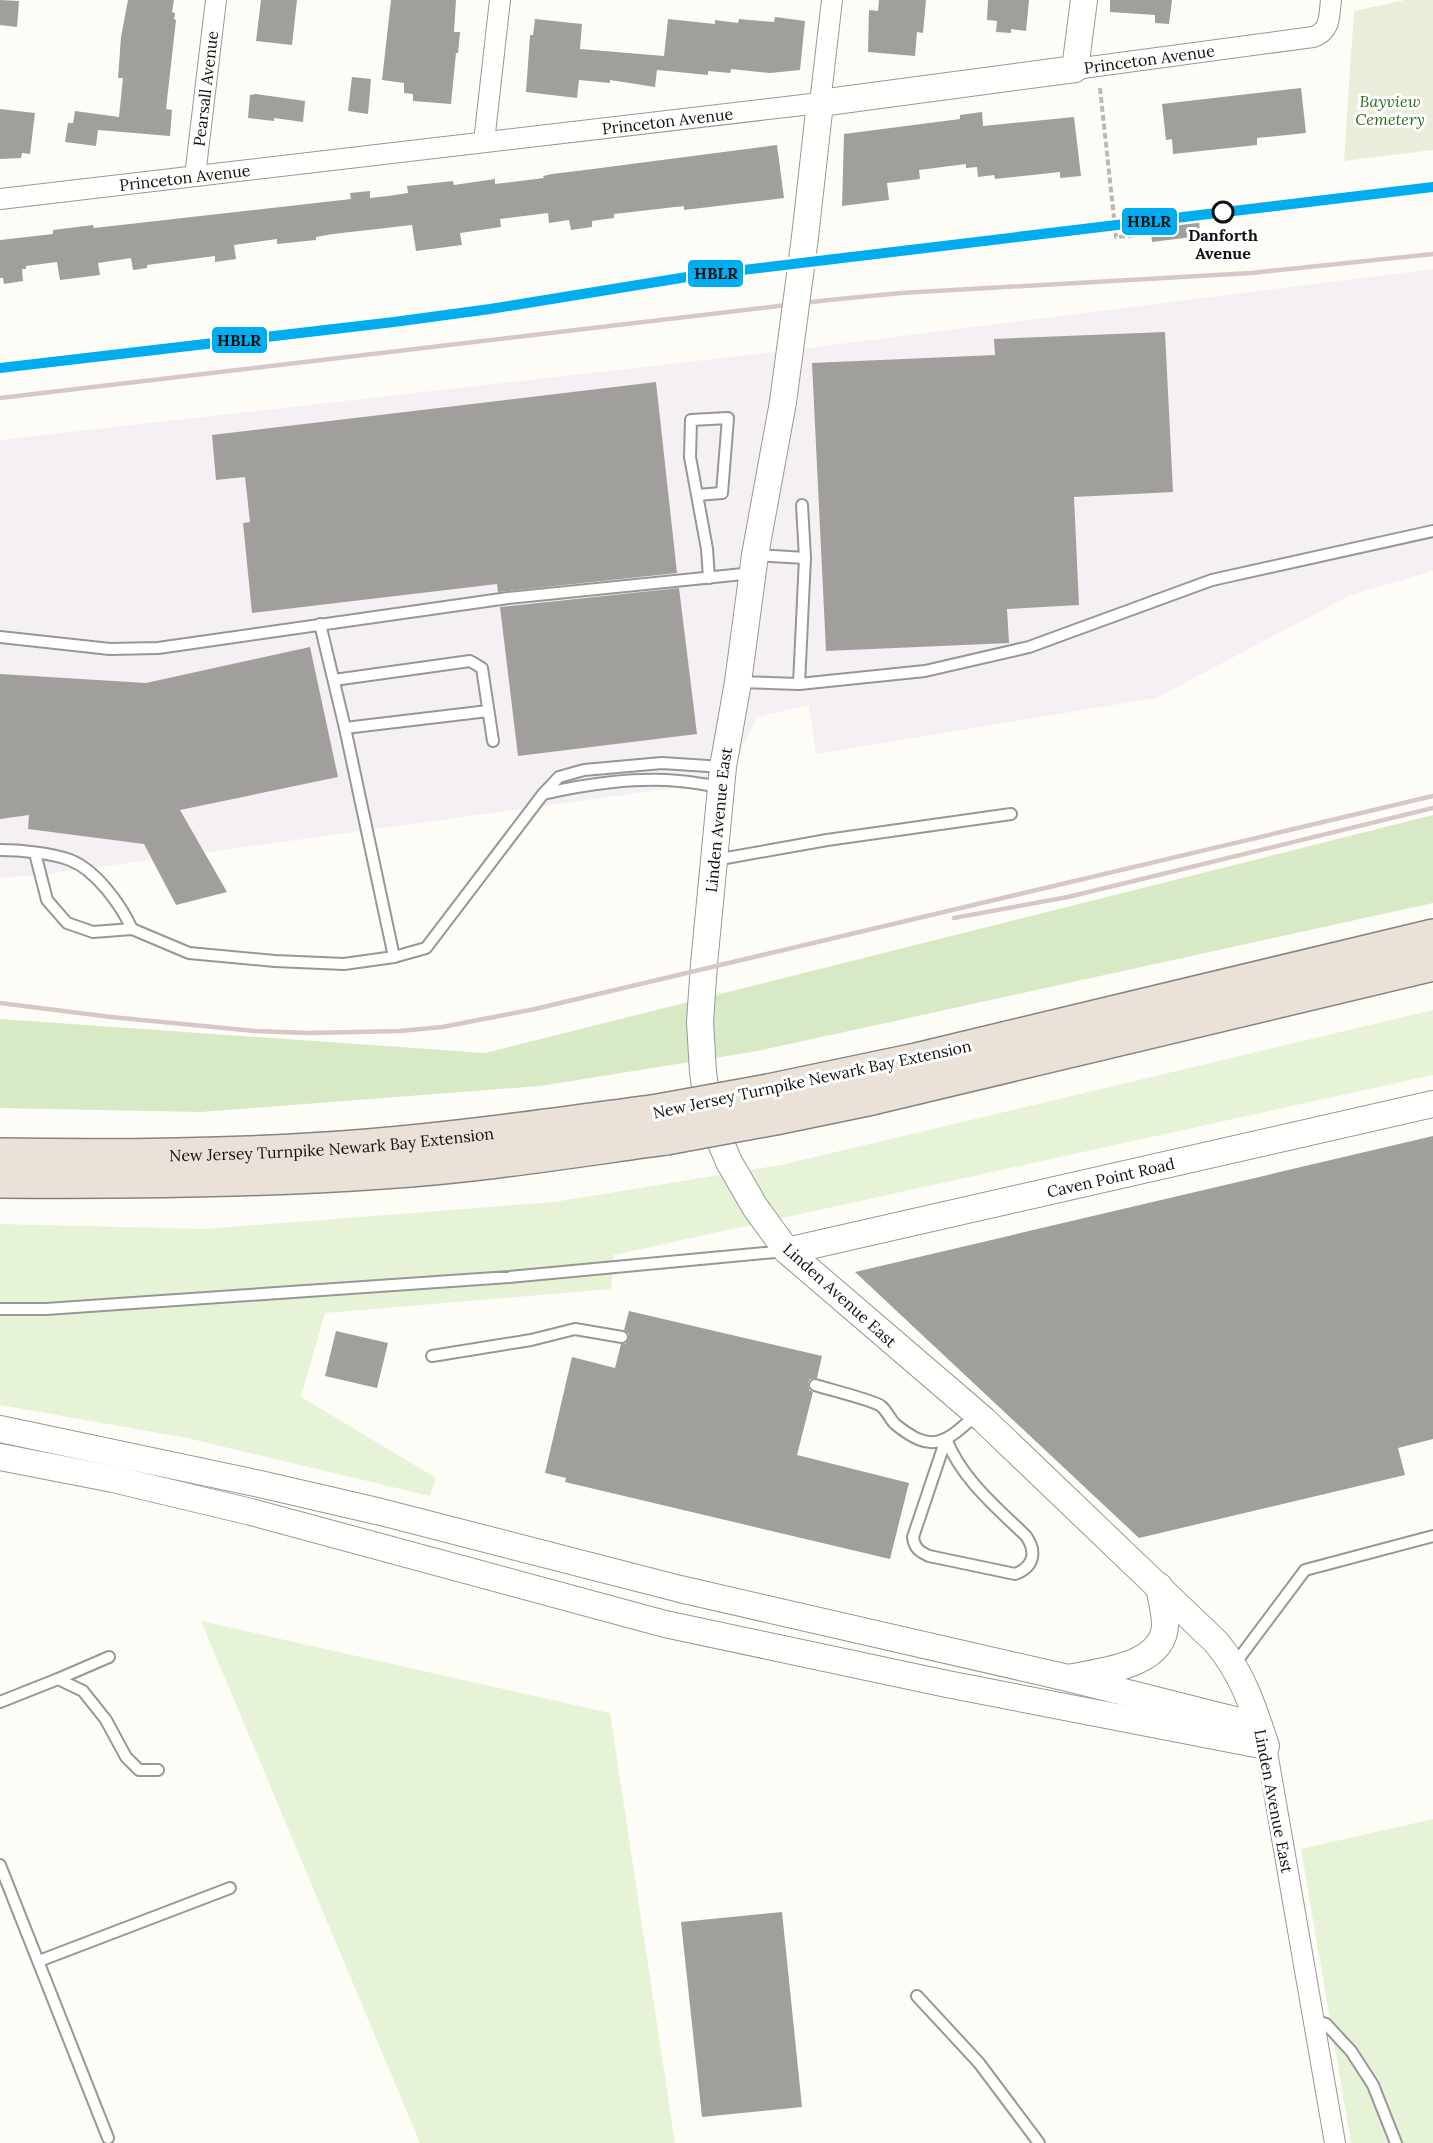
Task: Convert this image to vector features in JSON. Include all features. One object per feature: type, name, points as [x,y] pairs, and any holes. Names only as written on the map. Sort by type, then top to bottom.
[{"type":"highway","name":"New Jersey Turnpike Newark Bay Extension","points":[[771,1105],[916,1060],[1433,936]]},
{"type":"highway","name":"New Jersey Turnpike Newark Bay Extension","points":[[0,1181],[246,1180],[372,1173],[516,1158],[662,1124],[771,1105],[905,1090],[1433,964]]},
{"type":"highway","name":"New Jersey Turnpike Newark Bay Extension","points":[[0,1155],[106,1157],[223,1154],[370,1146],[516,1130],[662,1124]]},
{"type":"street","name":"Pearsall Avenue","points":[[195,176],[216,0]]},
{"type":"street","points":[[484,141],[500,0]]},
{"type":"street","points":[[820,103],[832,0]]},
{"type":"street","points":[[1075,69],[1084,0]]},
{"type":"street","name":"Princeton Avenue","points":[[0,199],[820,103],[1313,37],[1322,34],[1328,26],[1331,0]]},
{"type":"street","name":"Linden Avenue East","points":[[820,103],[783,402],[754,564],[722,777],[700,1022],[703,1072],[709,1115],[755,1207],[787,1251],[977,1414],[1159,1586],[1216,1642],[1234,1665],[1243,1682],[1263,1736],[1335,2143]]},
{"type":"street","name":"Caven Point Road","points":[[787,1251],[1433,1104]]},
{"type":"street","points":[[0,1429],[381,1512],[680,1589],[1068,1678],[1263,1736]]},
{"type":"street","points":[[0,1457],[113,1479],[251,1512],[665,1624],[947,1684],[1263,1736]]},
{"type":"street","points":[[1068,1678],[1133,1664],[1150,1653],[1160,1642],[1165,1626],[1159,1586]]},
{"type":"lane","points":[[697,495],[722,493],[728,418],[691,420],[690,457],[709,578]]},
{"type":"lane","points":[[799,684],[805,558],[802,505]]},
{"type":"lane","points":[[738,682],[799,684],[925,671],[1029,647],[1212,580],[1433,531]]},
{"type":"lane","points":[[0,637],[110,649],[158,648],[508,598],[709,578],[754,564],[805,558]]},
{"type":"lane","points":[[320,624],[345,728],[394,957]]},
{"type":"lane","points":[[334,680],[470,661],[482,668],[493,741]]},
{"type":"lane","points":[[345,728],[489,711]]},
{"type":"lane","points":[[35,853],[47,900],[67,923],[93,932],[132,929],[189,953],[274,961],[344,964],[394,957],[426,948],[543,794],[559,777],[584,770],[663,763],[722,777]]},
{"type":"lane","points":[[543,794],[564,789],[633,781],[722,777]]},
{"type":"lane","points":[[714,860],[827,840],[1011,814]]},
{"type":"lane","points":[[0,850],[20,850],[70,860],[94,876],[124,911],[132,929]]},
{"type":"lane","points":[[0,1309],[46,1309],[509,1277],[787,1251]]},
{"type":"lane","points":[[432,1356],[531,1340],[575,1329],[622,1337]]},
{"type":"lane","points":[[815,1385],[880,1405],[893,1422],[914,1438],[934,1443],[953,1437],[977,1414]]},
{"type":"lane","points":[[946,1439],[953,1457],[970,1481],[1032,1544],[1033,1553],[1030,1563],[1023,1571],[1015,1574],[929,1556],[921,1552],[914,1544],[913,1537],[946,1439]]},
{"type":"lane","points":[[1234,1665],[1305,1570],[1433,1536]]},
{"type":"lane","points":[[0,1702],[109,1657]]},
{"type":"lane","points":[[58,1679],[83,1691],[106,1720],[126,1757],[139,1770],[158,1770]]},
{"type":"lane","points":[[0,1865],[108,2138]]},
{"type":"lane","points":[[39,1961],[230,1888]]},
{"type":"lane","points":[[917,1996],[979,2062],[1039,2143]]},
{"type":"lane","points":[[1313,2020],[1326,2024],[1351,2051],[1372,2085],[1396,2143]]},
{"type":"path","points":[[1100,88],[1116,237],[1138,235]]},
{"type":"shaded area","points":[[1433,269],[1433,571],[1351,595],[1156,698],[816,754],[809,705],[757,717],[725,781],[48,874],[0,878],[0,440],[776,352]]},
{"type":"green space","name":"Bayview Cemetery","points":[[1405,0],[1433,0],[1433,150],[1344,161],[1354,11]]},
{"type":"green space","points":[[1433,815],[1433,903],[758,1051],[540,1086],[201,1112],[0,1108],[0,1019],[485,1053]]},
{"type":"green space","points":[[1433,1010],[1433,1075],[614,1255],[611,1289],[325,1313],[301,1397],[436,1478],[430,1496],[187,1438],[0,1405],[0,1224],[204,1229],[554,1202],[781,1165]]},
{"type":"green space","points":[[201,1621],[610,1713],[675,2143],[420,2143]]},
{"type":"green space","points":[[1433,1819],[1433,2143],[1351,2143],[1301,1849]]},
{"type":"building","points":[[0,0],[19,1],[17,27],[0,25]]},
{"type":"building","points":[[128,0],[174,0],[172,12],[175,13],[174,19],[176,20],[166,109],[172,110],[170,136],[98,130],[96,146],[65,142],[68,123],[73,123],[75,111],[119,117],[123,78],[118,78],[121,37]]},
{"type":"building","points":[[261,0],[297,0],[292,45],[256,41]]},
{"type":"building","points":[[391,0],[456,0],[454,32],[460,32],[451,104],[413,101],[413,94],[404,93],[404,83],[382,80]]},
{"type":"building","points":[[879,0],[926,0],[923,33],[917,32],[915,56],[868,52],[869,10],[878,11]]},
{"type":"building","points":[[988,0],[1029,0],[1026,31],[1011,29],[1011,33],[996,32],[997,21],[987,20]]},
{"type":"building","points":[[1110,0],[1172,0],[1169,24],[1155,23],[1155,15],[1110,12]]},
{"type":"building","points":[[775,17],[805,21],[800,70],[770,73],[731,69],[730,73],[708,71],[708,75],[657,70],[655,87],[610,80],[610,83],[579,80],[577,98],[526,92],[530,35],[533,35],[535,19],[582,24],[580,49],[664,56],[668,19],[715,24],[715,20],[738,23],[739,19],[774,22]]},
{"type":"building","points":[[352,77],[371,79],[368,114],[348,111]]},
{"type":"building","points":[[1301,88],[1306,133],[1257,138],[1257,145],[1173,154],[1172,139],[1166,140],[1162,104]]},
{"type":"building","points":[[250,95],[305,101],[303,122],[274,118],[274,121],[248,118]]},
{"type":"building","points":[[0,109],[35,113],[30,154],[22,153],[21,158],[0,159]]},
{"type":"building","points":[[982,112],[983,126],[1074,117],[1081,176],[1060,178],[1060,172],[995,179],[994,175],[978,177],[977,167],[966,168],[966,164],[919,170],[920,179],[887,183],[889,200],[842,206],[844,134],[960,119],[960,115]]},
{"type":"building","points":[[777,145],[784,198],[684,210],[684,206],[614,214],[614,218],[592,221],[592,227],[571,230],[569,220],[549,223],[548,213],[500,219],[501,227],[460,233],[462,245],[416,251],[412,225],[333,234],[316,237],[316,240],[277,244],[277,239],[234,245],[236,259],[215,262],[215,256],[147,265],[147,268],[133,270],[131,258],[98,263],[100,275],[60,280],[57,262],[26,266],[26,269],[22,269],[23,281],[4,284],[3,278],[0,278],[0,240],[53,234],[53,230],[93,225],[94,228],[351,199],[350,193],[370,191],[370,198],[388,196],[408,193],[407,186],[453,181],[454,185],[495,179],[495,184],[544,178],[543,176],[552,174]]},
{"type":"building","points":[[1199,219],[1200,236],[1152,242],[1150,224]]},
{"type":"building","points":[[1165,332],[1173,492],[1074,497],[1079,605],[1007,609],[1009,643],[826,651],[812,363],[995,355],[994,339]]},
{"type":"building","points":[[656,382],[677,573],[498,592],[497,584],[252,613],[243,523],[250,522],[245,477],[216,480],[212,435]]},
{"type":"building","points":[[679,588],[697,734],[518,756],[500,607]]},
{"type":"building","points":[[310,647],[338,777],[180,810],[227,892],[176,905],[144,844],[28,829],[29,815],[0,819],[0,674],[146,683]]},
{"type":"building","points":[[1433,1136],[1433,1439],[1398,1448],[1405,1475],[1139,1538],[855,1272]]},
{"type":"building","points":[[629,1311],[822,1356],[817,1378],[810,1379],[808,1383],[809,1390],[813,1392],[797,1455],[909,1483],[890,1559],[565,1482],[566,1478],[545,1473],[572,1357],[615,1368],[621,1344],[625,1344],[629,1339],[629,1334],[624,1330]]},
{"type":"building","points":[[336,1331],[388,1343],[377,1388],[325,1376]]},
{"type":"building","points":[[782,1912],[802,2107],[702,2117],[681,1922]]},
{"type":"tram line","points":[[0,366],[33,364]]},
{"type":"railway","points":[[0,398],[829,300],[901,293],[1251,273],[1433,254]]},
{"type":"railway","points":[[0,1003],[111,1017],[255,1031],[309,1033],[400,1031],[442,1027],[535,1009],[1433,796]]},
{"type":"railway","points":[[954,918],[1068,897],[1433,808]]},
{"type":"transit line","name":"HBLR","points":[[0,368],[394,322],[693,276],[1433,187]]},
{"type":"place","name":"Danforth Avenue","points":[[1223,212]]}]
